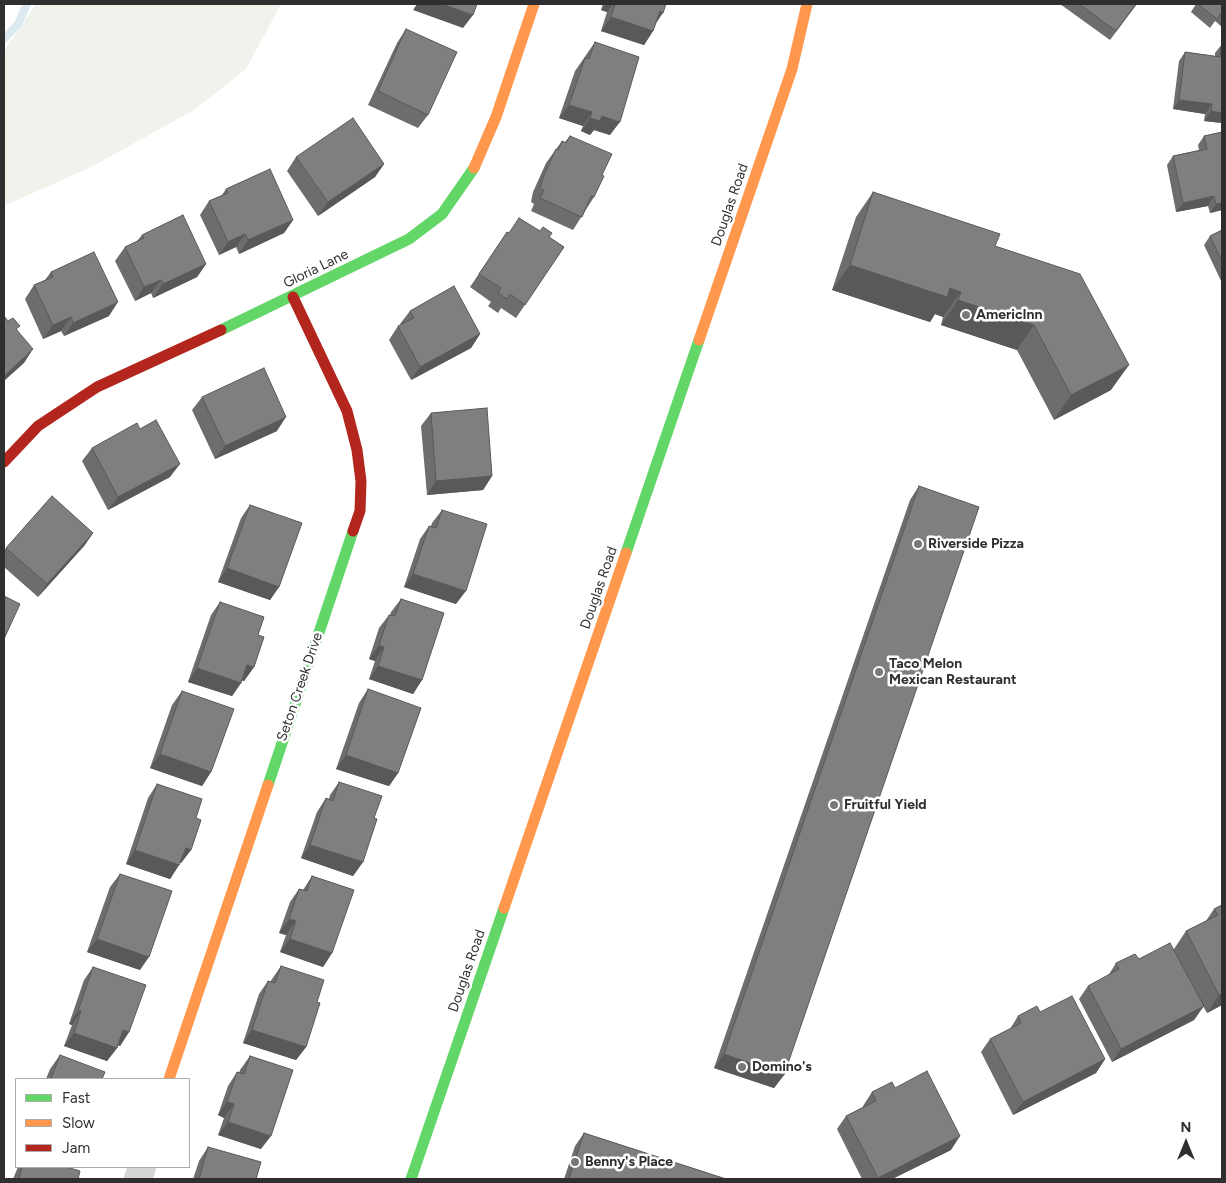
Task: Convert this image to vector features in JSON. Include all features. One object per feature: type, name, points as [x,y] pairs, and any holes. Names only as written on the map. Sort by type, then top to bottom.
[{"type":"street","name":"Gloria Lane","points":[[4,462],[38,426],[97,387],[293,297],[409,240],[442,214],[464,185],[479,159],[496,117],[534,4]]},
{"type":"street","name":"Douglas Road","points":[[410,1179],[786,88],[807,4]]},
{"type":"street","name":"Seton Creek Drive","points":[[168,1078],[360,511],[361,481],[357,450],[347,411],[293,297]]},
{"type":"shaded area","points":[[36,4],[281,4],[246,69],[194,110],[93,166],[4,206],[4,51]]},
{"type":"building","points":[[442,4],[477,4],[473,15]]},
{"type":"building","points":[[615,4],[666,4],[663,13],[660,11],[653,31],[611,17]]},
{"type":"building","points":[[1079,4],[1136,4],[1116,31]]},
{"type":"building","points":[[1198,4],[1222,4],[1222,12],[1217,19]]},
{"type":"building","points":[[406,29],[457,52],[428,115],[378,91]]},
{"type":"building","points":[[595,42],[639,57],[620,122],[602,116],[600,121],[590,118],[592,112],[569,105],[585,58],[589,59]]},
{"type":"building","points":[[1222,44],[1222,113],[1211,111],[1212,104],[1179,100],[1185,52],[1220,57]]},
{"type":"building","points":[[353,118],[384,164],[328,202],[296,157]]},
{"type":"building","points":[[1222,132],[1222,203],[1216,204],[1214,196],[1183,203],[1173,156],[1207,149],[1204,136]]},
{"type":"building","points":[[570,136],[612,154],[594,197],[591,196],[582,217],[540,198],[544,190],[540,189],[543,178],[556,149],[558,150],[562,141],[566,143]]},
{"type":"building","points":[[270,169],[293,220],[248,240],[245,234],[228,242],[209,201],[228,193],[226,189]]},
{"type":"building","points":[[873,192],[1000,234],[995,246],[1080,274],[1129,365],[1071,395],[1034,325],[958,300],[961,292],[950,288],[947,297],[850,265]]},
{"type":"building","points":[[183,215],[206,264],[163,284],[161,280],[144,287],[125,247],[144,238],[142,235]]},
{"type":"building","points":[[519,218],[540,231],[543,227],[552,233],[549,237],[564,247],[525,305],[510,294],[507,299],[498,293],[501,288],[479,274],[507,232],[509,233]]},
{"type":"building","points":[[1222,230],[1222,261],[1210,236]]},
{"type":"building","points":[[94,252],[118,302],[73,323],[71,317],[53,325],[34,285],[53,277],[51,272]]},
{"type":"building","points":[[454,286],[480,334],[420,367],[398,326],[414,318],[410,311]]},
{"type":"building","points":[[4,316],[8,321],[13,318],[20,326],[16,329],[33,349],[4,376]]},
{"type":"building","points":[[264,368],[286,417],[225,446],[202,397]]},
{"type":"building","points":[[487,408],[492,476],[436,481],[431,413]]},
{"type":"building","points":[[156,420],[180,464],[118,497],[92,448],[137,423],[140,429]]},
{"type":"building","points":[[919,486],[979,507],[784,1075],[724,1054]]},
{"type":"building","points":[[52,496],[93,533],[47,584],[6,548]]},
{"type":"building","points":[[250,505],[302,523],[279,587],[227,568]]},
{"type":"building","points":[[442,510],[487,524],[466,591],[413,574],[429,526],[436,528]]},
{"type":"building","points":[[4,596],[20,604],[4,639]]},
{"type":"building","points":[[401,599],[444,613],[422,680],[378,666],[384,647],[379,645],[389,615],[395,616]]},
{"type":"building","points":[[220,602],[264,617],[258,635],[264,637],[254,667],[247,665],[241,683],[197,668]]},
{"type":"building","points":[[368,689],[421,708],[398,773],[346,755]]},
{"type":"building","points":[[182,691],[234,709],[211,772],[160,754]]},
{"type":"building","points":[[339,782],[382,796],[374,818],[377,819],[363,862],[310,845],[326,798],[333,801]]},
{"type":"building","points":[[157,784],[202,799],[196,818],[201,820],[191,850],[186,848],[179,865],[135,850]]},
{"type":"building","points":[[120,874],[172,891],[149,957],[97,939]]},
{"type":"building","points":[[312,876],[354,890],[332,953],[290,939],[296,921],[289,919],[299,889],[307,891]]},
{"type":"building","points":[[1222,905],[1222,993],[1219,995],[1186,931],[1218,915],[1214,909]]},
{"type":"building","points":[[1170,943],[1204,1006],[1121,1049],[1088,986],[1119,969],[1116,963],[1135,954],[1139,959]]},
{"type":"building","points":[[281,966],[324,980],[317,1002],[320,1003],[306,1047],[252,1030],[268,981],[275,983]]},
{"type":"building","points":[[93,967],[146,985],[129,1032],[123,1030],[117,1048],[74,1033],[81,1011],[78,1011]]},
{"type":"building","points":[[1072,996],[1105,1059],[1023,1102],[990,1039],[1021,1023],[1018,1016],[1037,1006],[1040,1012]]},
{"type":"building","points":[[60,1055],[105,1072],[102,1078],[51,1078]]},
{"type":"building","points":[[250,1056],[293,1070],[271,1136],[228,1122],[234,1104],[227,1102],[237,1072],[244,1074]]},
{"type":"building","points":[[927,1071],[960,1136],[878,1178],[846,1116],[876,1101],[872,1092],[892,1082],[895,1088]]},
{"type":"building","points":[[584,1133],[726,1179],[569,1179]]},
{"type":"building","points":[[208,1147],[261,1162],[256,1179],[199,1179]]},
{"type":"building","points":[[22,1168],[70,1168],[80,1171],[78,1179],[19,1179]]},
{"type":"waterway","points":[[4,39],[18,24],[27,4]]},
{"type":"traffic: fast","points":[[221,330],[409,239],[442,214],[474,168]]},
{"type":"traffic: fast","points":[[626,553],[699,340]]},
{"type":"traffic: fast","points":[[268,785],[353,531]]},
{"type":"traffic: fast","points":[[411,1179],[504,908]]},
{"type":"traffic: slow","points":[[474,168],[496,117],[534,4]]},
{"type":"traffic: slow","points":[[699,340],[792,69],[807,4]]},
{"type":"traffic: slow","points":[[504,908],[626,553]]},
{"type":"traffic: slow","points":[[169,1078],[268,785]]},
{"type":"traffic: jam","points":[[293,297],[347,411],[357,450],[361,481],[360,511],[353,531]]},
{"type":"traffic: jam","points":[[4,462],[38,426],[97,387],[221,330]]},
{"type":"place","name":"AmericInn","points":[[966,315]]},
{"type":"place","name":"Riverside Pizza","points":[[918,544]]},
{"type":"place","name":"Taco Melon Mexican Restaurant","points":[[879,672]]},
{"type":"place","name":"Fruitful Yield","points":[[834,805]]},
{"type":"place","name":"Domino's","points":[[742,1067]]},
{"type":"place","name":"Benny's Place","points":[[575,1162]]}]
